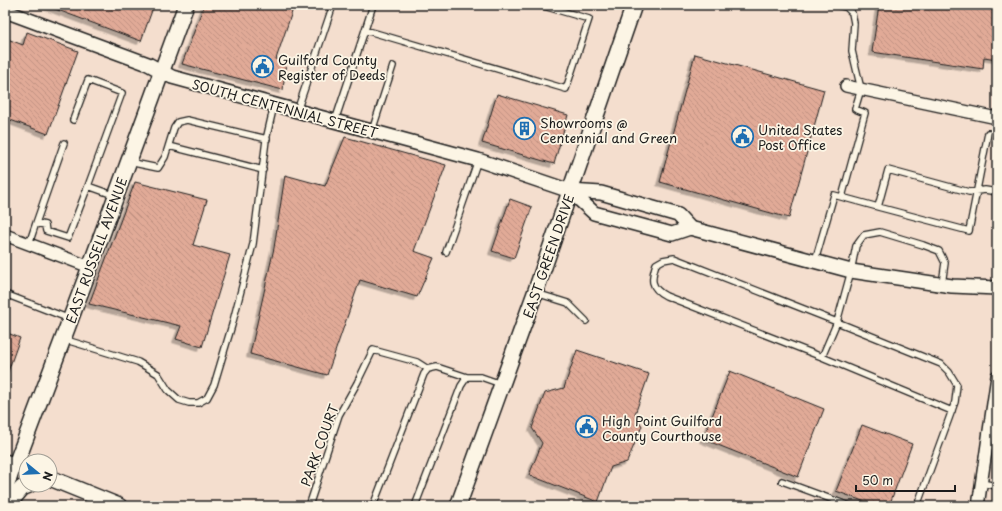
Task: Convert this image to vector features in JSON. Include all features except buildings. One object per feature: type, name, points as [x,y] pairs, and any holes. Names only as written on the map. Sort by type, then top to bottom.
[{"type":"main road","name":"EAST RUSSELL AVENUE","points":[[16,464],[71,319],[186,5]]},
{"type":"main road","name":"EAST GREEN DRIVE","points":[[458,506],[535,293],[634,5]]},
{"type":"main road","points":[[58,481],[119,506]]},
{"type":"main road","points":[[7,506],[18,493]]},
{"type":"street","name":"SOUTH CENTENNIAL STREET","points":[[5,11],[148,64],[172,78],[478,160],[570,191],[601,193],[678,215],[690,228],[851,271],[942,284],[997,288]]},
{"type":"street","points":[[846,86],[860,92],[997,118]]},
{"type":"street","name":"SOUTH CENTENNIAL STREET","points":[[570,191],[594,213],[672,234],[690,228]]},
{"type":"street","points":[[5,235],[90,267]]},
{"type":"street","points":[[978,506],[997,376]]},
{"type":"street","name":"EAST RUSSELL AVENUE","points":[[5,496],[16,464]]},
{"type":"lane","points":[[296,111],[334,5]]},
{"type":"lane","points":[[335,122],[373,5]]},
{"type":"lane","points":[[365,30],[566,88],[589,19],[540,5]]},
{"type":"lane","points":[[838,5],[846,7],[852,13],[854,23],[852,51],[860,92],[855,109],[865,113],[842,197]]},
{"type":"lane","points":[[372,131],[393,66]]},
{"type":"lane","points":[[36,222],[45,224],[46,231],[68,238],[122,93],[88,80],[73,120]]},
{"type":"lane","points":[[63,339],[138,362],[158,374],[168,390],[179,400],[189,403],[198,403],[207,398],[214,385],[253,244],[262,170],[274,105]]},
{"type":"lane","points":[[128,162],[158,168],[165,157],[174,128],[178,122],[187,120],[267,139]]},
{"type":"lane","points":[[815,261],[834,195],[969,231],[978,191],[988,133]]},
{"type":"lane","points":[[29,244],[64,143]]},
{"type":"lane","points":[[169,146],[262,170]]},
{"type":"lane","points":[[446,252],[478,160]]},
{"type":"lane","points":[[878,207],[888,170],[969,192],[985,190],[997,192]]},
{"type":"lane","points":[[88,186],[116,196]]},
{"type":"lane","points":[[822,358],[837,322],[851,271],[856,246],[864,235],[880,232],[939,251],[945,262],[942,284]]},
{"type":"lane","points":[[917,506],[952,411],[955,402],[957,385],[949,372],[941,364],[674,258],[663,260],[656,264],[652,275],[653,285],[661,294],[952,411]]},
{"type":"lane","points":[[535,293],[568,303],[586,321]]},
{"type":"lane","points":[[5,294],[71,319]]},
{"type":"lane","name":"PARK COURT","points":[[309,506],[339,415],[373,350],[417,362],[428,368]]},
{"type":"lane","points":[[373,506],[424,374],[428,368],[438,367],[467,377],[481,377],[503,384]]},
{"type":"lane","points":[[415,506],[460,386],[467,377]]},
{"type":"lane","points":[[782,481],[850,506]]},
{"type":"lane","points":[[981,483],[997,486]]},
{"type":"place","name":"Guilford County Register of Deeds","points":[[262,66]]},
{"type":"place","name":"Showrooms @ Centennial and Green","points":[[525,129]]},
{"type":"place","name":"United States Post Office","points":[[742,136]]},
{"type":"place","name":"High Point Guilford County Courthouse","points":[[587,427]]}]
